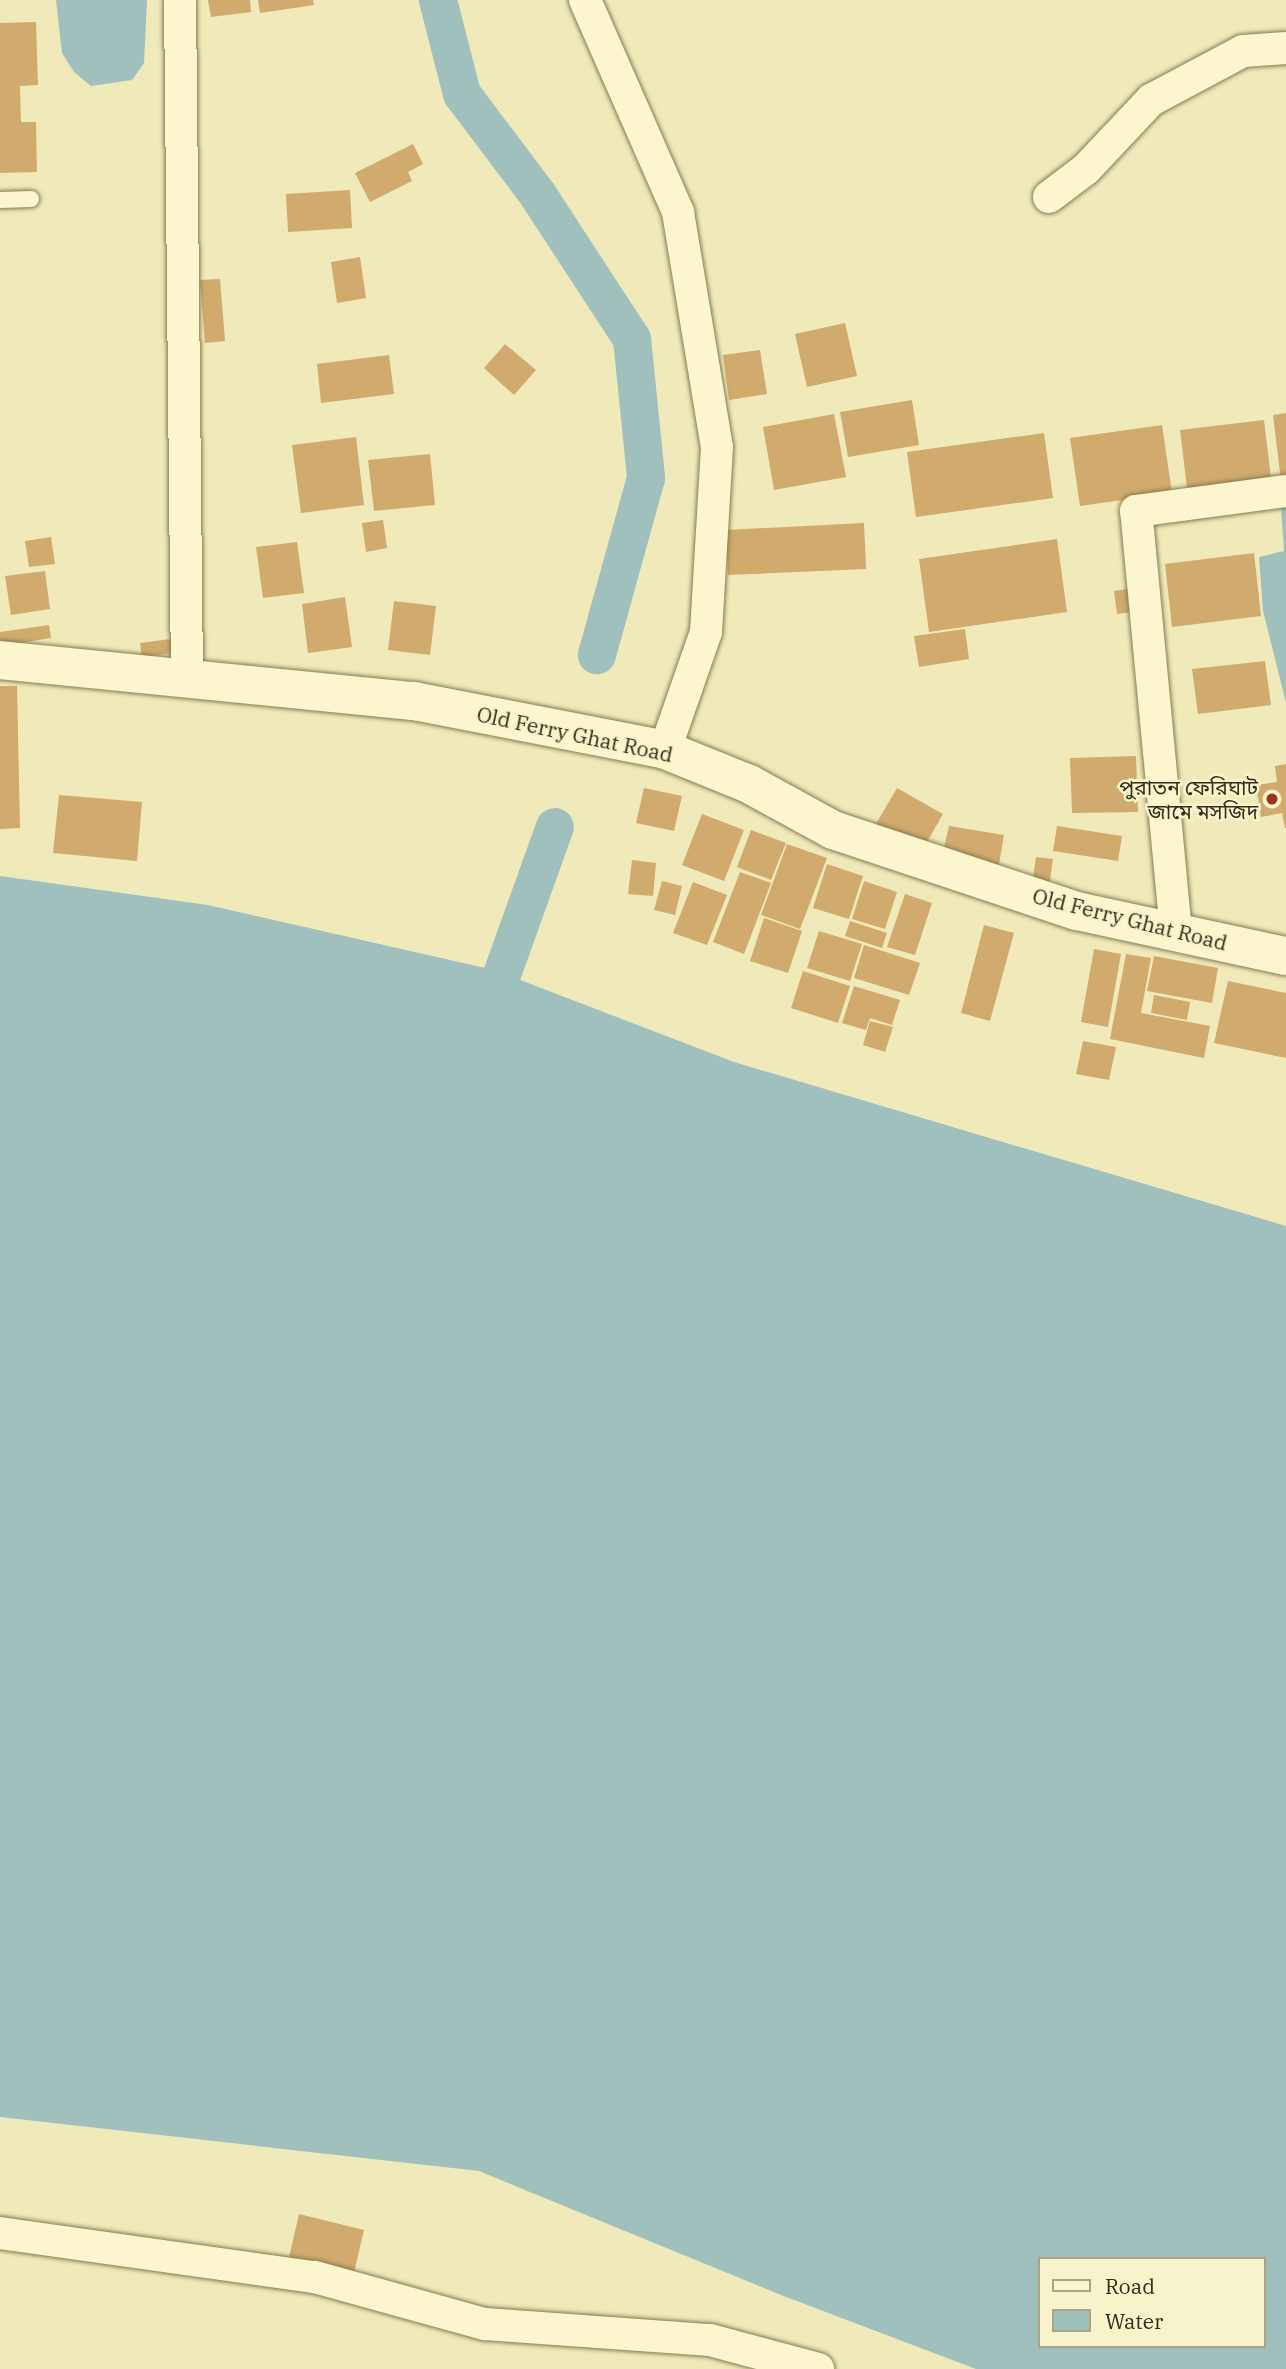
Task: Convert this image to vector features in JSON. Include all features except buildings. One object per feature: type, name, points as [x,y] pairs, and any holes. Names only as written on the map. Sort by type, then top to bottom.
[{"type":"street","points":[[180,0],[187,678]]},
{"type":"street","points":[[584,0],[678,212],[717,447],[706,632],[665,750]]},
{"type":"street","points":[[1049,197],[1086,169],[1151,100],[1243,51],[1286,48]]},
{"type":"street","points":[[1176,932],[1136,511],[1286,491]]},
{"type":"street","name":"Old Ferry Ghat Road","points":[[0,660],[414,701],[665,750],[749,784],[833,830],[1077,911],[1286,956]]},
{"type":"street","points":[[0,2233],[315,2277],[485,2324],[710,2340],[818,2369]]},
{"type":"lane","points":[[0,200],[31,199]]},
{"type":"water","points":[[56,0],[147,0],[144,63],[132,80],[91,86],[74,72],[62,53]]},
{"type":"water","points":[[1286,507],[1286,703],[1263,611],[1259,557],[1284,551],[1281,508]]},
{"type":"water","points":[[0,876],[208,905],[494,970],[734,1062],[1286,1226],[1286,2369],[976,2369],[781,2295],[479,2171],[0,2117]]},
{"type":"waterway","points":[[438,0],[462,94],[538,195],[632,339],[646,478],[597,655]]},
{"type":"waterway","points":[[485,1022],[555,827]]},
{"type":"place","name":"পুরাতন ফেরিঘাট জামে মসজিদ","points":[[1272,799]]}]
